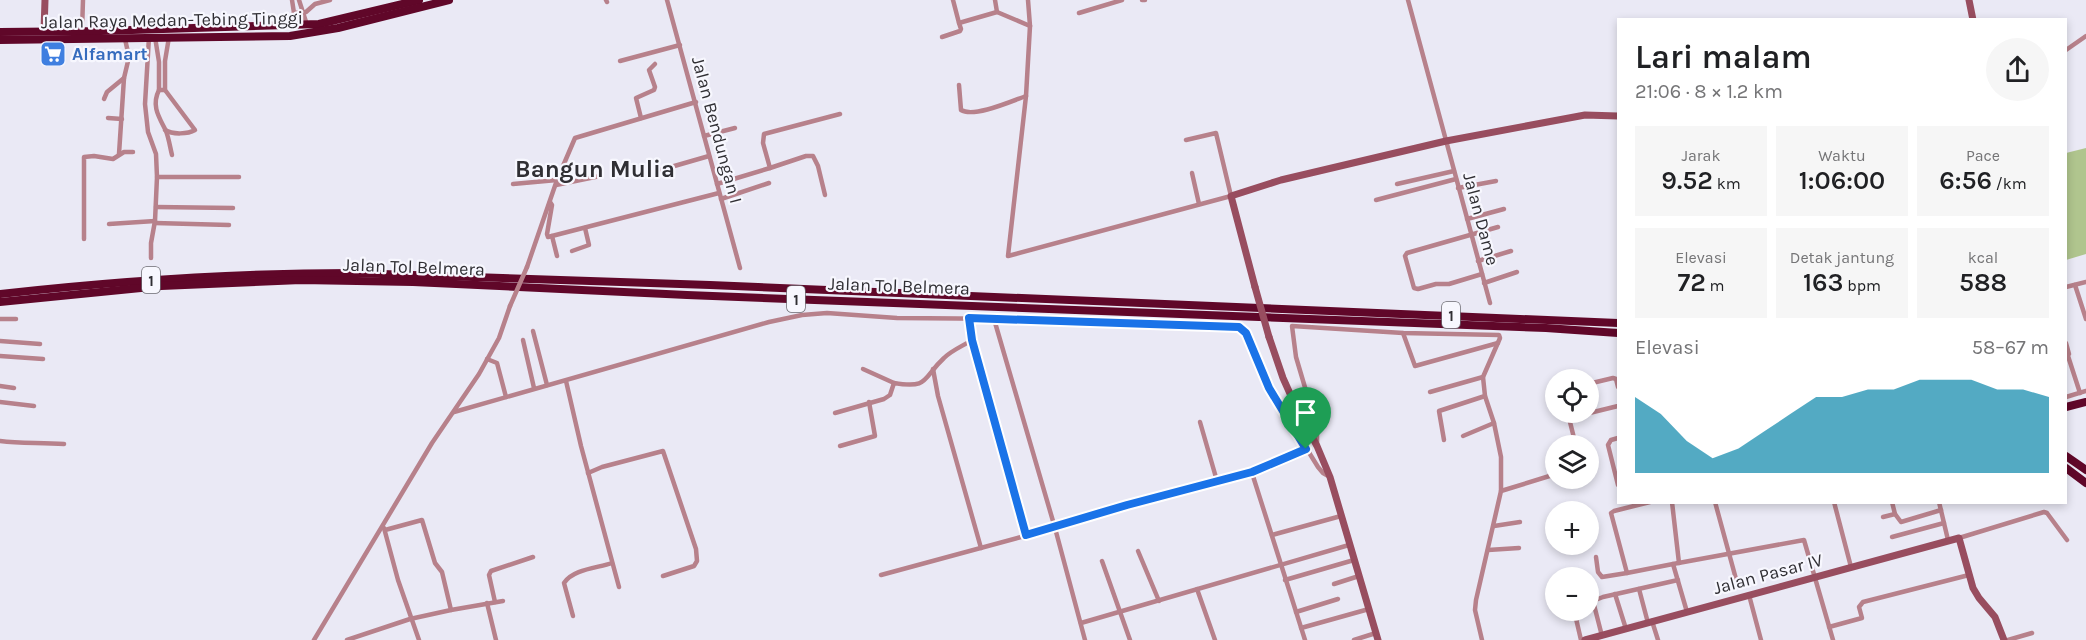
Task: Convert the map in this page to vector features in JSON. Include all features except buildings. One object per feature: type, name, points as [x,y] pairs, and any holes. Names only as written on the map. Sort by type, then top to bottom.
[{"type":"highway","name":"Jalan Raya Medan-Tebing Tinggi","points":[[0,40],[169,37],[197,32],[209,27],[307,25],[419,0]]},
{"type":"highway","name":"Jalan Raya Medan-Tebing Tinggi","points":[[0,32],[197,32],[215,36],[290,36],[320,32],[449,0]]},
{"type":"highway","name":"Jalan Tol Belmera","points":[[0,294],[161,279],[302,273],[341,277]]},
{"type":"highway","name":"Jalan Tol Belmera","points":[[352,277],[687,296],[1546,328],[1617,333]]},
{"type":"highway","name":"Jalan Tol Belmera","points":[[0,302],[161,286],[352,277],[710,285],[1617,323]]},
{"type":"highway","points":[[2067,406],[2086,402]]},
{"type":"highway","points":[[2067,457],[2086,470]]},
{"type":"highway","points":[[2067,469],[2086,483]]},
{"type":"street","points":[[44,31],[45,0]]},
{"type":"street","points":[[82,31],[83,0]]},
{"type":"street","points":[[292,0],[293,26]]},
{"type":"street","points":[[299,0],[307,25]]},
{"type":"street","points":[[294,13],[309,11],[315,4],[330,0]]},
{"type":"street","name":"Jalan Bendungan I","points":[[667,0],[740,268]]},
{"type":"street","points":[[942,37],[960,31],[952,0]]},
{"type":"street","points":[[995,0],[997,12]]},
{"type":"street","points":[[1028,0],[1030,26],[1026,96],[1008,256],[1231,196],[1281,180],[1446,141],[1585,115],[1617,116]]},
{"type":"street","points":[[1079,13],[1103,3],[1122,0]]},
{"type":"street","name":"Jalan Dame","points":[[1408,0],[1490,303]]},
{"type":"street","points":[[1969,0],[1972,18]]},
{"type":"street","points":[[959,22],[997,12],[1030,26]]},
{"type":"street","points":[[2067,49],[2086,36]]},
{"type":"street","points":[[152,37],[162,61]]},
{"type":"street","points":[[151,258],[157,177],[156,154],[148,132],[146,104],[152,37]]},
{"type":"street","points":[[165,130],[170,133],[195,130],[162,90],[162,61],[169,37]]},
{"type":"street","points":[[120,154],[124,78],[129,57],[124,39]]},
{"type":"street","points":[[620,61],[680,45]]},
{"type":"street","points":[[641,118],[636,98],[654,90],[649,70],[655,64]]},
{"type":"street","points":[[104,99],[106,92],[124,78]]},
{"type":"street","points":[[959,84],[961,110],[964,112],[970,113],[996,107],[1026,96]]},
{"type":"street","points":[[162,90],[156,96],[155,106],[172,155]]},
{"type":"street","points":[[314,640],[499,338],[573,141],[577,137],[696,102]]},
{"type":"street","points":[[770,168],[763,143],[764,134],[840,114]]},
{"type":"street","points":[[108,118],[122,119]]},
{"type":"street","points":[[704,136],[735,128]]},
{"type":"street","points":[[1186,140],[1216,133],[1269,337],[1283,378],[1330,477],[1377,637],[1354,640]]},
{"type":"street","points":[[84,239],[84,159],[88,156],[113,159],[127,151],[133,152]]},
{"type":"street","points":[[657,171],[709,156]]},
{"type":"street","points":[[717,184],[806,156],[813,156],[818,166],[825,195]]},
{"type":"street","points":[[1397,184],[1454,171]]},
{"type":"street","points":[[1192,173],[1199,204]]},
{"type":"street","points":[[513,184],[556,182],[600,176]]},
{"type":"street","points":[[157,177],[239,177]]},
{"type":"street","points":[[1376,200],[1456,178]]},
{"type":"street","points":[[1458,188],[1496,181]]},
{"type":"street","points":[[721,199],[769,183]]},
{"type":"street","points":[[550,202],[552,209],[547,235],[552,236],[719,193]]},
{"type":"street","points":[[156,207],[233,208]]},
{"type":"street","points":[[1467,219],[1504,209]]},
{"type":"street","points":[[109,224],[155,222],[229,225]]},
{"type":"street","points":[[1482,274],[1449,284],[1436,284],[1418,289],[1414,288],[1405,256],[1407,253],[1498,227]]},
{"type":"street","points":[[572,251],[589,245],[585,228]]},
{"type":"street","points":[[552,236],[557,256]]},
{"type":"street","points":[[1478,261],[1511,251]]},
{"type":"street","points":[[1484,283],[1517,272]]},
{"type":"street","points":[[2067,288],[2086,282]]},
{"type":"street","points":[[2075,285],[2086,319]]},
{"type":"street","points":[[454,411],[768,322],[802,315],[827,313],[897,318],[969,318],[1239,327],[1246,333],[1269,388],[1306,449],[1323,473],[1330,477]]},
{"type":"street","points":[[969,318],[972,340],[1026,535]]},
{"type":"street","points":[[0,319],[16,319]]},
{"type":"street","points":[[994,319],[1085,640]]},
{"type":"street","points":[[1317,446],[1317,428],[1296,357],[1292,326],[1403,333],[1499,335],[1500,338],[1483,377],[1485,396],[1494,423],[1501,457],[1501,491],[1475,610],[1482,640]]},
{"type":"street","points":[[533,331],[547,385]]},
{"type":"street","points":[[1403,333],[1415,366],[1498,343]]},
{"type":"street","points":[[523,340],[534,388]]},
{"type":"street","points":[[863,369],[894,383],[914,386],[929,377],[933,369],[952,351],[972,340]]},
{"type":"street","points":[[0,341],[40,344]]},
{"type":"street","points":[[0,356],[43,359]]},
{"type":"street","points":[[2067,356],[2080,393]]},
{"type":"street","points":[[488,359],[497,363],[506,397]]},
{"type":"street","points":[[933,369],[938,396],[981,548]]},
{"type":"street","points":[[1430,392],[1483,377]]},
{"type":"street","points":[[1599,381],[1613,378],[1617,383]]},
{"type":"street","points":[[566,381],[619,587]]},
{"type":"street","points":[[835,413],[888,397],[894,383]]},
{"type":"street","points":[[0,386],[14,388]]},
{"type":"street","points":[[2067,397],[2086,391]]},
{"type":"street","points":[[1444,440],[1439,411],[1485,396]]},
{"type":"street","points":[[0,402],[34,406]]},
{"type":"street","points":[[840,446],[875,436],[869,402]]},
{"type":"street","points":[[1599,411],[1617,406]]},
{"type":"street","points":[[1200,422],[1217,481]]},
{"type":"street","points":[[1462,436],[1494,423]]},
{"type":"street","points":[[1617,438],[1608,442],[1617,481]]},
{"type":"street","points":[[0,441],[64,444]]},
{"type":"street","points":[[881,575],[1252,472],[1306,449]]},
{"type":"street","points":[[588,473],[602,467],[663,451],[696,549],[697,561],[694,566],[663,576]]},
{"type":"street","points":[[1252,472],[1305,640]]},
{"type":"street","points":[[1501,491],[1545,477]]},
{"type":"street","points":[[1672,504],[1678,580],[1687,612]]},
{"type":"street","points":[[1716,504],[1736,579]]},
{"type":"street","points":[[1835,504],[1851,567]]},
{"type":"street","points":[[1892,504],[1895,514],[1901,522],[1941,510]]},
{"type":"street","points":[[1940,504],[1948,540]]},
{"type":"street","points":[[1624,505],[1611,513],[1627,573]]},
{"type":"street","points":[[2032,633],[2006,640],[1995,617],[1978,598],[1959,538],[2044,512],[2067,540]]},
{"type":"street","points":[[1883,517],[1895,514]]},
{"type":"street","points":[[1272,535],[1341,516]]},
{"type":"street","points":[[384,528],[422,520],[435,563],[442,572],[452,610]]},
{"type":"street","points":[[1494,526],[1520,522]]},
{"type":"street","points":[[1892,537],[1944,523]]},
{"type":"street","points":[[384,528],[410,619],[419,640]]},
{"type":"street","name":"Jalan Pasar IV","points":[[1583,640],[1959,538]]},
{"type":"street","points":[[1596,557],[1598,572],[1602,577],[1804,540],[1833,640]]},
{"type":"street","points":[[1081,623],[1349,544]]},
{"type":"street","points":[[1488,550],[1519,548]]},
{"type":"street","points":[[1138,551],[1160,601]]},
{"type":"street","points":[[495,602],[489,575],[491,571],[533,557]]},
{"type":"street","points":[[1286,580],[1354,560]]},
{"type":"street","points":[[1102,561],[1130,640]]},
{"type":"street","points":[[573,616],[564,583],[567,579],[612,563]]},
{"type":"street","points":[[1829,627],[1862,618],[1859,606],[1863,602],[1969,575]]},
{"type":"street","points":[[1334,584],[1359,576]]},
{"type":"street","points":[[1599,599],[1678,580]]},
{"type":"street","points":[[1639,589],[1658,640]]},
{"type":"street","points":[[1197,590],[1215,640]]},
{"type":"street","points":[[1615,594],[1626,629]]},
{"type":"street","points":[[1749,595],[1761,640]]},
{"type":"street","points":[[1296,612],[1338,598]]},
{"type":"street","points":[[347,640],[410,619],[503,601]]},
{"type":"street","points":[[487,603],[496,640]]},
{"type":"street","points":[[1301,628],[1369,609]]},
{"type":"street","points":[[1577,621],[1583,640]]},
{"type":"street","points":[[1597,621],[1602,636]]},
{"type":"green space","points":[[2086,148],[2086,254],[2067,260],[2067,153]]},
{"type":"place","name":"Alfamart","points":[[53,54]]},
{"type":"district","name":"Bangun Mulia","points":[[595,169]]},
{"type":"route","points":[[969,318],[1239,327],[1246,333],[1269,388],[1306,449],[1252,472],[1026,535],[972,340],[969,318]]}]
